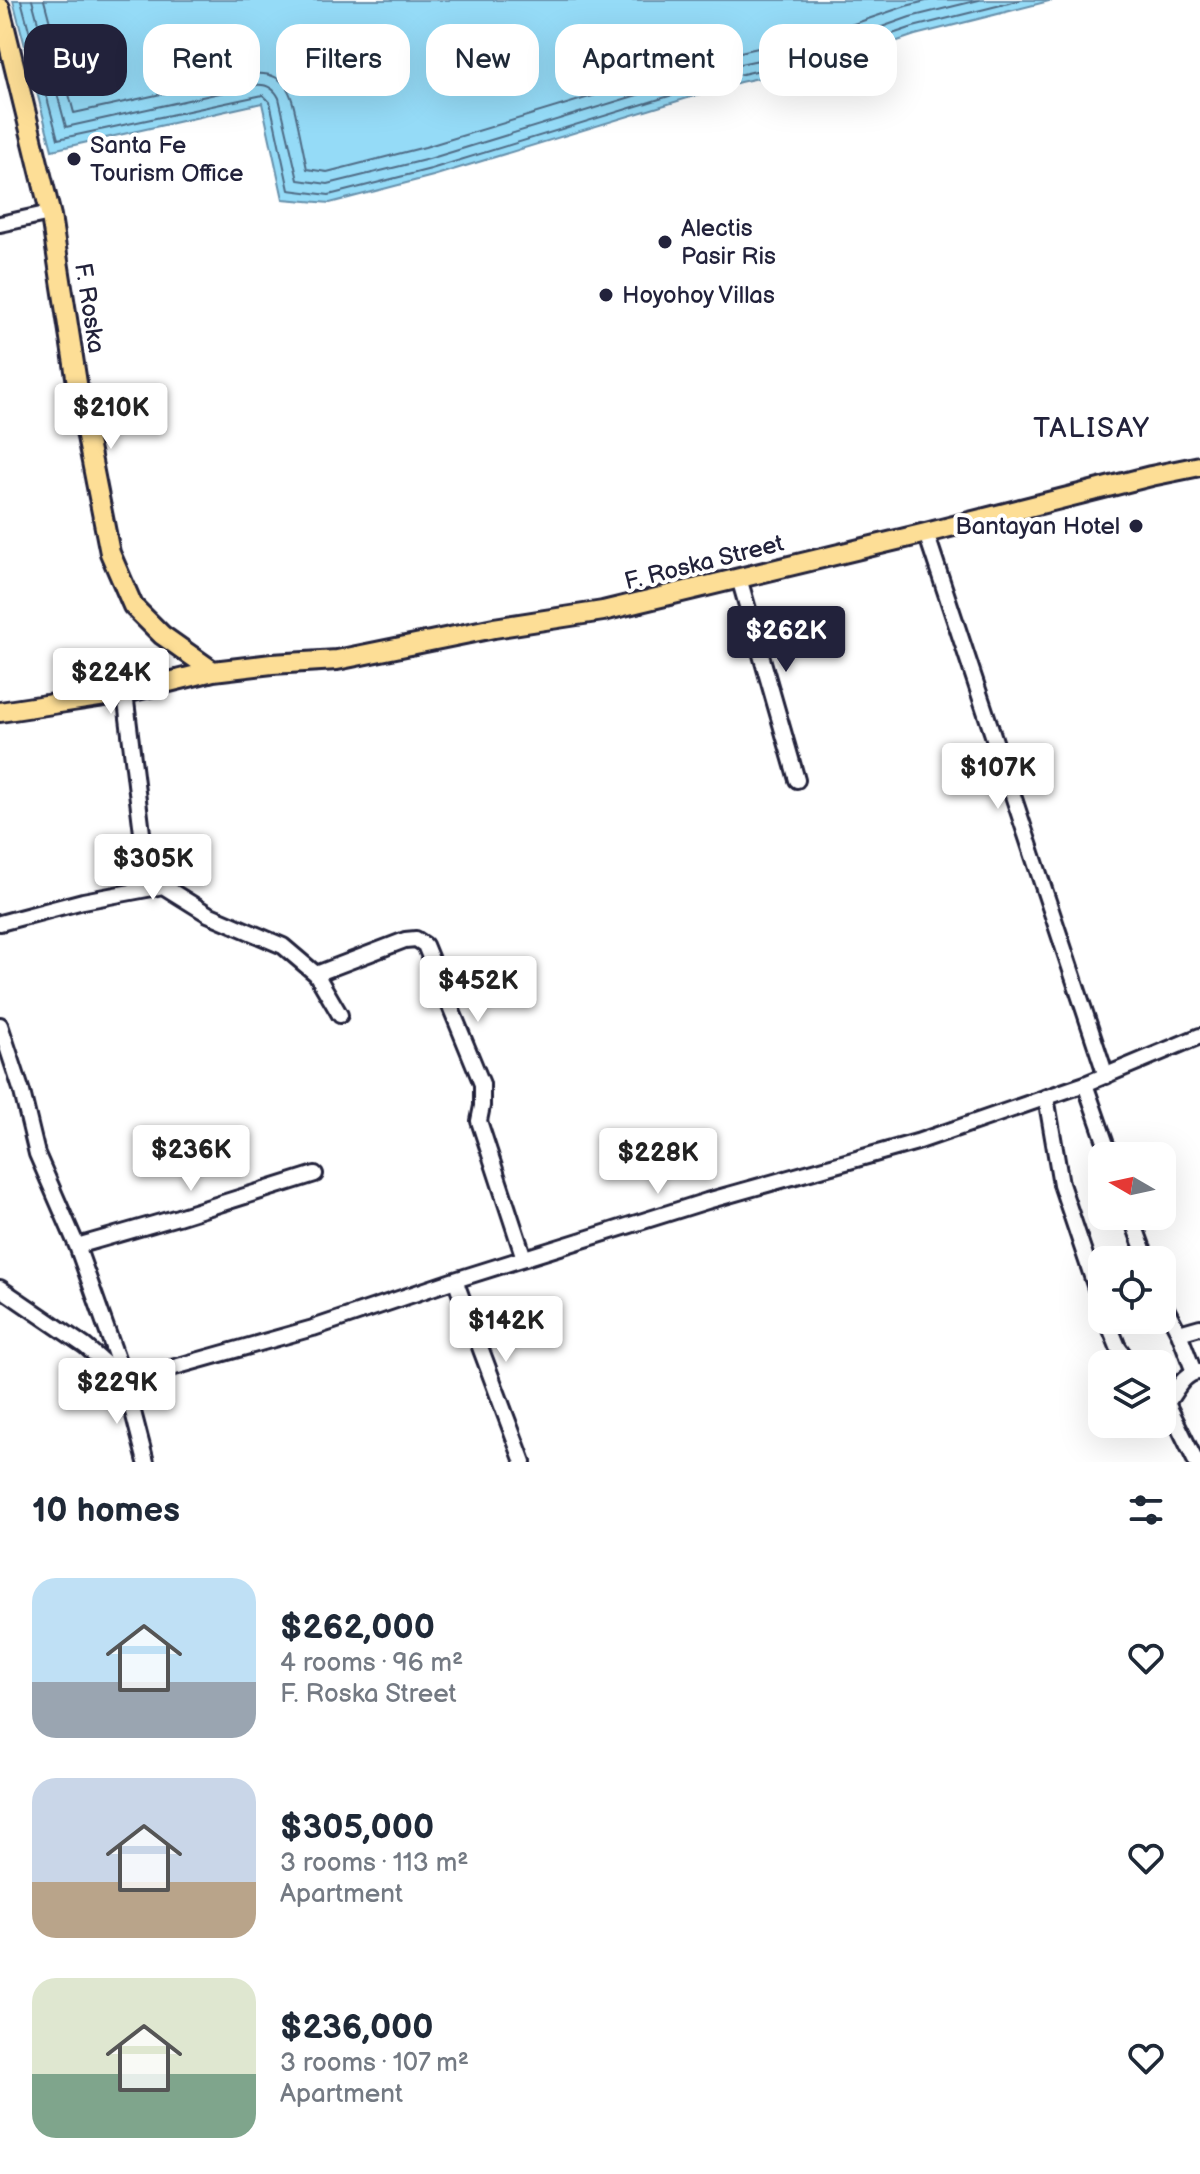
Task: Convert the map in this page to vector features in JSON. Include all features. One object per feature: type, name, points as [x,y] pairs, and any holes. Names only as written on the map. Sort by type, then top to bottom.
[{"type":"main road","name":"F. Roska","points":[[0,8],[50,213],[79,396],[110,553],[133,606],[162,635],[213,671]]},
{"type":"main road","name":"F. Roska Street","points":[[0,712],[125,693],[213,671],[337,660],[494,628],[603,611],[1200,466]]},
{"type":"street","points":[[0,224],[50,213]]},
{"type":"street","points":[[926,533],[1106,1076]]},
{"type":"street","points":[[739,578],[797,780]]},
{"type":"street","points":[[125,693],[142,833],[163,886],[208,914],[283,946],[316,974],[340,1015]]},
{"type":"street","points":[[0,923],[83,901],[163,886]]},
{"type":"street","points":[[316,974],[405,940],[416,939],[425,945],[482,1084],[479,1121],[524,1258]]},
{"type":"street","points":[[0,1025],[22,1092],[37,1154],[77,1246],[125,1381],[146,1462]]},
{"type":"street","points":[[125,1381],[313,1328],[707,1201],[917,1142],[1085,1084],[1200,1036]]},
{"type":"street","points":[[1085,1084],[1105,1142]]},
{"type":"street","points":[[1046,1097],[1061,1184],[1088,1264]]},
{"type":"street","points":[[77,1246],[315,1174]]},
{"type":"street","points":[[455,1280],[523,1462]]},
{"type":"street","points":[[0,1288],[85,1346],[125,1381]]},
{"type":"street","points":[[1176,1327],[1197,1372],[1186,1376],[1176,1387]]},
{"type":"street","points":[[1179,1333],[1200,1327]]},
{"type":"street","points":[[1176,1423],[1196,1462]]},
{"type":"water","points":[[13,0],[1053,0],[897,41],[897,24],[759,24],[759,78],[743,81],[743,24],[555,24],[555,96],[694,96],[433,176],[330,203],[283,199],[262,103],[52,150],[38,96],[127,96],[127,24],[24,24],[24,42]]},
{"type":"place","name":"Santa Fe Tourism Office","points":[[74,159]]},
{"type":"place","name":"Alectis Pasir Ris","points":[[665,242]]},
{"type":"place","name":"Hoyohoy Villas","points":[[606,295]]},
{"type":"place","name":"Bantayan Hotel","points":[[1136,526]]},
{"type":"district","name":"TALISAY","points":[[1092,427]]}]
